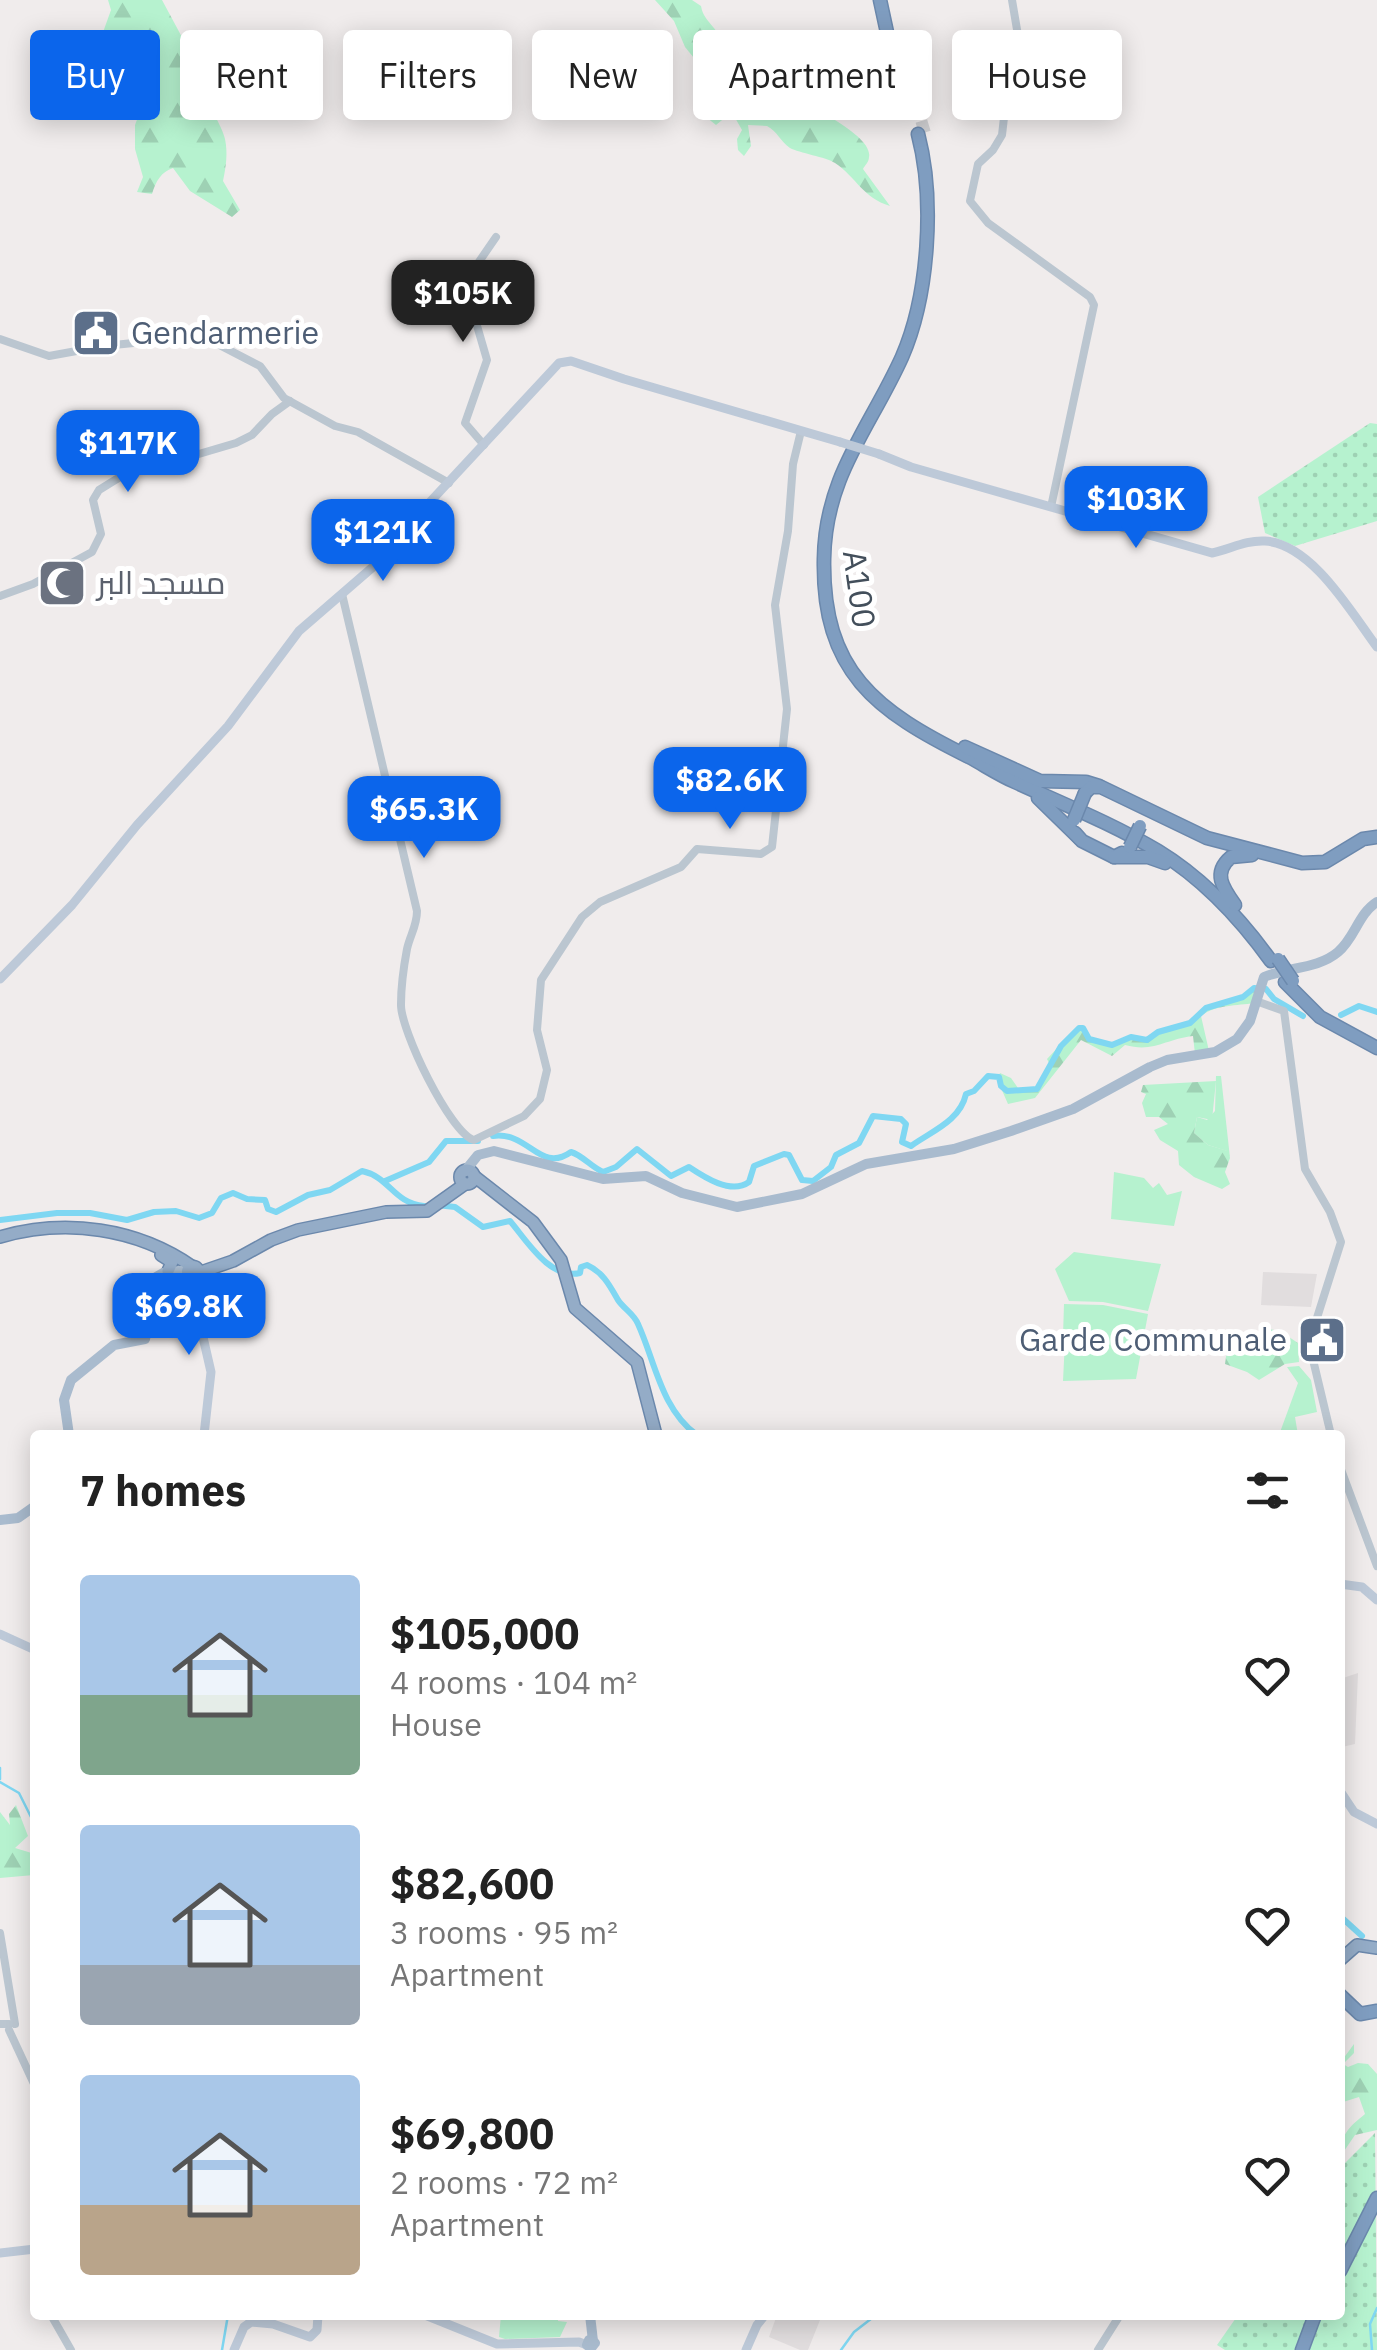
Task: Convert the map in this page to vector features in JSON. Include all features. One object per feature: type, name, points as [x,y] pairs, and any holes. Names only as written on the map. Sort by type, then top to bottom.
[{"type":"highway","points":[[884,0],[891,30]]},
{"type":"highway","name":"A100","points":[[1274,960],[1209,890],[1157,850],[919,733],[887,710],[863,686],[838,643],[824,586],[825,530],[847,444],[902,358],[917,312],[926,226],[926,169],[921,133],[934,184],[924,313],[908,360],[840,491],[832,530],[830,573],[838,624],[862,674],[908,716],[1012,774],[1150,840],[1189,866],[1235,905],[1274,960],[1289,982],[1318,1009],[1377,1045]]},
{"type":"highway","points":[[966,747],[1040,781],[1078,781],[1102,787],[1208,838],[1302,864]]},
{"type":"highway","points":[[981,763],[1006,782],[1048,804],[1080,839],[1114,857],[1148,857],[1165,863],[1218,903],[1254,938]]},
{"type":"highway","points":[[1080,839],[1074,820],[1084,793],[1090,787],[1102,787]]},
{"type":"highway","points":[[1114,857],[1130,847],[1140,826],[1139,810],[1126,800]]},
{"type":"highway","points":[[1140,826],[1159,817],[1176,823]]},
{"type":"highway","points":[[1235,905],[1220,876],[1231,856],[1252,855],[1302,864],[1325,862],[1377,836]]},
{"type":"highway","points":[[0,1239],[89,1233],[126,1238],[155,1248],[192,1271],[238,1258],[298,1230],[433,1205],[468,1178],[522,1215],[548,1245],[562,1273],[568,1304],[576,1316],[634,1365],[653,1430]]},
{"type":"highway","points":[[192,1271],[231,1258],[289,1228],[382,1209],[433,1205]]},
{"type":"highway","points":[[0,1239],[61,1229],[104,1230],[145,1240],[192,1271]]},
{"type":"highway","points":[[155,1248],[172,1262],[170,1271]]},
{"type":"highway","points":[[1345,1952],[1356,1940],[1377,1945]]},
{"type":"highway","points":[[1345,2003],[1360,2014],[1377,2011]]},
{"type":"highway","points":[[1345,2005],[1356,2018],[1377,2022]]},
{"type":"highway","points":[[1345,2248],[1377,2187]]},
{"type":"highway","points":[[1345,2261],[1377,2198]]},
{"type":"highway","points":[[1305,2350],[1316,2320]]},
{"type":"main road","points":[[0,979],[80,896],[137,825],[228,726],[299,632],[396,547],[419,515],[564,360],[1212,553],[1254,541],[1288,546],[1324,578],[1377,647]]},
{"type":"main road","points":[[468,1178],[478,1156],[497,1151],[598,1178],[646,1176],[682,1194],[744,1207],[813,1192],[866,1164],[954,1149],[1011,1131],[1072,1109],[1150,1067],[1216,1052],[1245,1030],[1264,976],[1322,962],[1338,952],[1354,935],[1366,911],[1377,902]]},
{"type":"main road","points":[[67,1430],[64,1409],[67,1386],[114,1346],[145,1339],[148,1328],[144,1304],[148,1286],[156,1276],[170,1271],[192,1271],[213,1368],[207,1430]]},
{"type":"main road","points":[[0,1520],[18,1518],[30,1510]]},
{"type":"main road","points":[[1345,1583],[1362,1587],[1377,1597]]},
{"type":"main road","points":[[0,1634],[30,1648]]},
{"type":"main road","points":[[1345,1798],[1354,1812],[1377,1824]]},
{"type":"main road","points":[[0,2251],[30,2248]]},
{"type":"main road","points":[[234,2350],[250,2322],[273,2324],[310,2337],[317,2330],[318,2320]]},
{"type":"main road","points":[[437,2320],[497,2344],[592,2343]]},
{"type":"main road","points":[[448,2320],[496,2340],[592,2343]]},
{"type":"main road","points":[[743,2350],[759,2320]]},
{"type":"street","points":[[1012,0],[1023,66],[1006,100],[1002,135],[978,164],[970,201],[988,224],[1090,297],[1094,305],[1051,506]]},
{"type":"street","points":[[484,445],[465,423],[486,360],[471,293],[474,269],[496,237]]},
{"type":"street","points":[[0,340],[49,356],[202,336],[260,366],[290,401],[335,426],[358,432],[449,482]]},
{"type":"street","points":[[0,596],[33,584],[92,552],[101,534],[92,500],[99,490],[149,459],[173,454],[192,456],[236,444],[290,401]]},
{"type":"street","points":[[342,594],[417,911],[408,946],[402,1013],[440,1101],[465,1136],[474,1140],[528,1114],[541,1096],[547,1070],[537,1030],[541,980],[588,910],[681,867],[697,849],[761,854],[772,847],[787,716],[775,605],[789,521],[793,464],[802,432]]},
{"type":"street","points":[[1257,993],[1284,1012],[1305,1168],[1330,1212],[1341,1242],[1309,1343],[1330,1430]]},
{"type":"street","points":[[488,1134],[497,1151]]},
{"type":"street","points":[[1345,1480],[1377,1566]]},
{"type":"street","points":[[0,1933],[8,2026]]},
{"type":"street","points":[[0,1948],[8,2026],[30,2072]]},
{"type":"street","points":[[54,2320],[70,2350]]},
{"type":"street","points":[[1098,2350],[1117,2320]]},
{"type":"shaded area","points":[[1263,1272],[1317,1274],[1311,1307],[1261,1305]]},
{"type":"shaded area","points":[[1358,1673],[1355,1744],[1345,1746],[1345,1677]]},
{"type":"shaded area","points":[[775,2320],[820,2320],[808,2350],[769,2337]]},
{"type":"green space","points":[[108,0],[162,0],[180,33],[180,120],[218,120],[226,144],[223,181],[240,210],[232,217],[190,191],[173,168],[160,178],[152,194],[137,192],[143,177],[135,149],[135,125],[137,120],[160,120],[160,30],[104,30],[111,10]]},
{"type":"green space","points":[[655,0],[692,0],[701,6],[715,30],[693,30],[693,57],[674,21]]},
{"type":"green space","points":[[736,120],[835,120],[866,146],[869,157],[863,169],[890,206],[873,198],[835,163],[790,148],[767,126],[748,125],[751,146],[744,156],[738,150],[737,139],[742,130]]},
{"type":"green space","points":[[1370,423],[1377,424],[1377,521],[1295,546],[1265,533],[1258,497]]},
{"type":"green space","points":[[1256,989],[1254,1003],[1220,1007],[1201,1016],[1209,1051],[1195,1054],[1193,1036],[1152,1046],[1125,1045],[1112,1056],[1081,1040],[1035,1098],[1008,1104],[997,1079],[1000,1073],[1011,1078],[1018,1088],[1037,1087],[1049,1063],[1047,1059],[1076,1028],[1083,1028],[1094,1042],[1112,1045],[1131,1037],[1147,1040],[1158,1032],[1190,1023],[1206,1008],[1237,1001]]},
{"type":"green space","points":[[1216,1076],[1221,1076],[1230,1158],[1227,1151],[1208,1145],[1194,1133],[1197,1117],[1207,1120],[1215,1111]]},
{"type":"green space","points":[[1216,1081],[1212,1120],[1197,1117],[1194,1133],[1208,1145],[1228,1151],[1225,1172],[1230,1184],[1222,1189],[1194,1177],[1179,1165],[1178,1151],[1160,1140],[1154,1130],[1168,1124],[1159,1117],[1146,1117],[1142,1103],[1146,1094],[1141,1092],[1143,1085]]},
{"type":"green space","points":[[1114,1172],[1144,1178],[1153,1188],[1159,1183],[1167,1195],[1182,1191],[1174,1226],[1111,1219]]},
{"type":"green space","points":[[1074,1252],[1161,1264],[1148,1311],[1103,1302],[1069,1301],[1055,1269]]},
{"type":"green space","points":[[1064,1304],[1103,1305],[1148,1314],[1136,1379],[1063,1381],[1065,1340],[1098,1336],[1063,1336]]},
{"type":"green space","points":[[1280,1331],[1298,1343],[1299,1362],[1285,1364],[1259,1380],[1225,1364],[1229,1335],[1260,1341],[1262,1332]]},
{"type":"green space","points":[[1299,1366],[1311,1380],[1317,1412],[1295,1417],[1297,1430],[1281,1430],[1298,1383],[1287,1367]]},
{"type":"green space","points":[[16,1805],[28,1836],[15,1848],[30,1852],[30,1875],[0,1878],[0,1812],[10,1825],[9,1814]]},
{"type":"green space","points":[[1354,2044],[1354,2053],[1345,2062]]},
{"type":"green space","points":[[1368,2064],[1377,2074],[1377,2130],[1355,2135],[1345,2150],[1346,2132],[1365,2114],[1359,2097],[1345,2101],[1345,2065]]},
{"type":"green space","points":[[1375,2133],[1377,2350],[1225,2350],[1217,2345],[1234,2320],[1345,2320],[1345,2163]]},
{"type":"green space","points":[[501,2320],[567,2322],[560,2337],[499,2337]]},
{"type":"waterway","points":[[493,1136],[516,1139],[551,1158],[571,1152],[603,1172],[616,1167],[637,1149],[671,1176],[689,1167],[734,1187],[749,1182],[754,1166],[784,1154],[789,1155],[802,1180],[813,1181],[831,1167],[836,1155],[859,1143],[873,1116],[901,1119],[906,1124],[902,1142],[911,1146],[951,1118],[966,1094],[988,1076],[999,1077],[1007,1091],[1037,1089],[1061,1046],[1079,1028],[1089,1039],[1112,1045],[1131,1037],[1147,1040],[1158,1032],[1190,1023],[1206,1008],[1243,997],[1254,988],[1266,989],[1274,999],[1303,1016]]},
{"type":"waterway","points":[[1341,1015],[1359,1006],[1377,1012]]},
{"type":"waterway","points":[[385,1181],[429,1162],[446,1141],[478,1141]]},
{"type":"waterway","points":[[0,1220],[57,1213],[90,1213],[127,1220],[176,1211],[199,1218],[212,1213],[221,1198],[233,1193],[265,1200],[268,1209],[276,1212],[308,1195],[330,1190],[362,1171],[405,1200],[424,1206]]},
{"type":"waterway","points":[[437,1205],[455,1207],[483,1227],[510,1221],[540,1257],[559,1271],[580,1273],[581,1267],[587,1265],[597,1271],[636,1320],[667,1398],[692,1430]]},
{"type":"waterway","points":[[0,1768],[0,1779]]},
{"type":"waterway","points":[[0,1782],[19,1793],[30,1815]]},
{"type":"waterway","points":[[1345,1921],[1362,1936]]},
{"type":"waterway","points":[[1372,2350],[1370,2324],[1377,2308]]},
{"type":"waterway","points":[[222,2350],[227,2320]]},
{"type":"waterway","points":[[841,2350],[870,2320]]},
{"type":"tunnel","points":[[921,120],[925,133]]},
{"type":"place","name":"Gendarmerie","points":[[96,333]]},
{"type":"place","name":"مسجد البر","points":[[62,583]]},
{"type":"place","name":"Garde Communale","points":[[1322,1340]]}]
